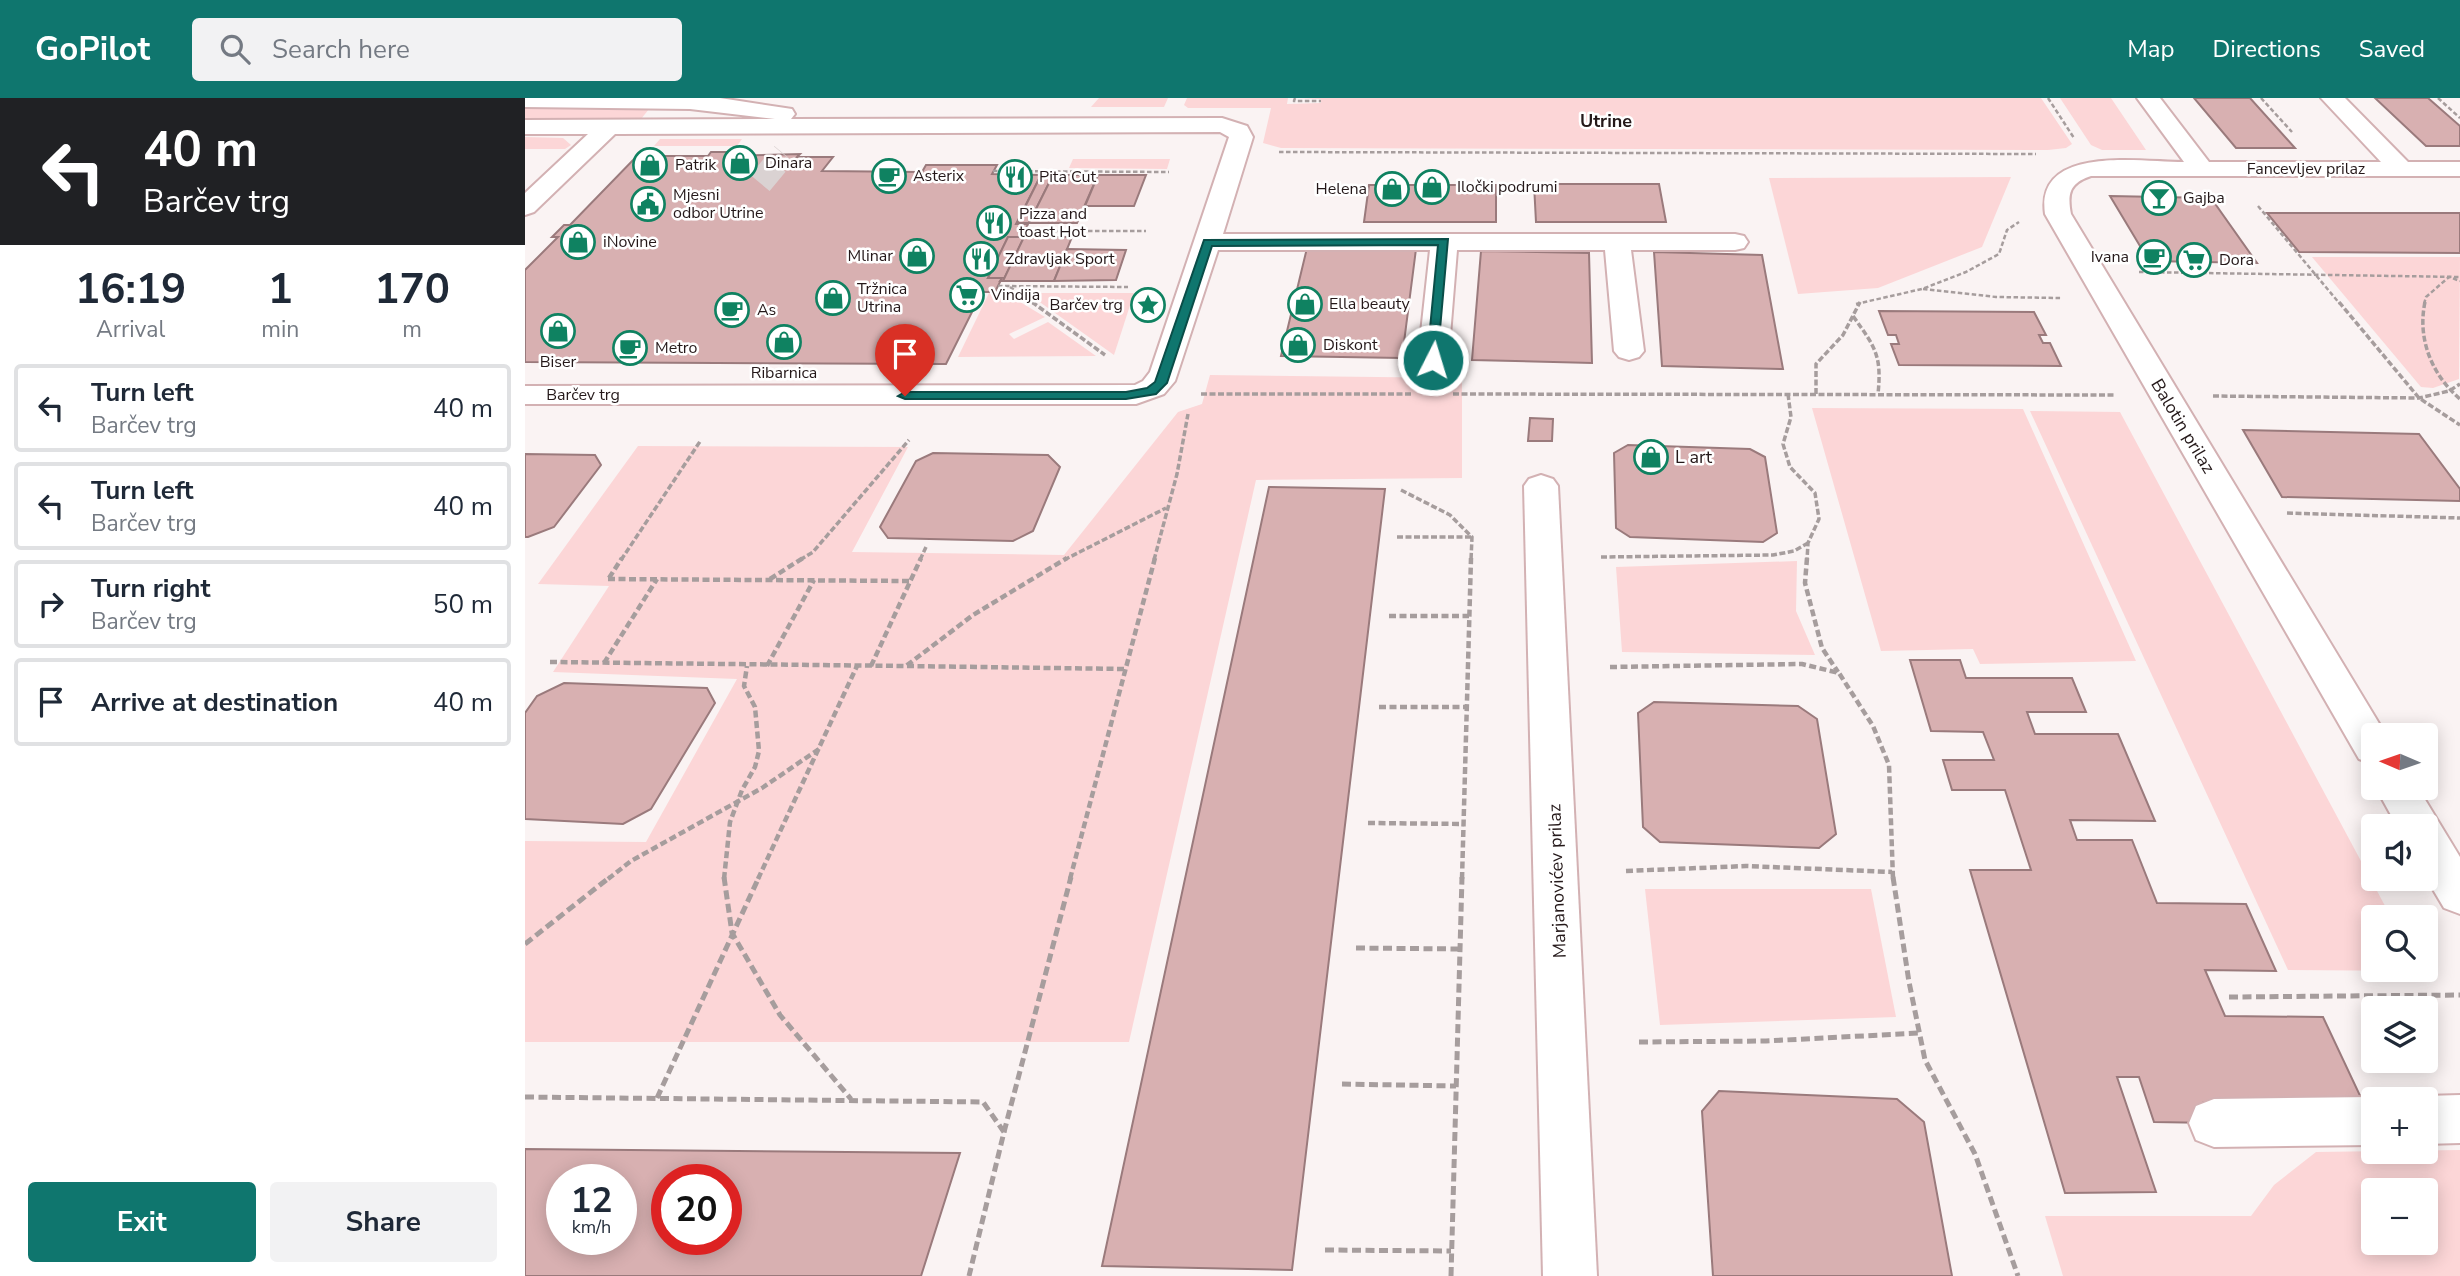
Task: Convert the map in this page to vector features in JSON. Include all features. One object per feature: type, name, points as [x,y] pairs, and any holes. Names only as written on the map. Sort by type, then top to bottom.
[{"type":"street","points":[[2148,98],[2202,169]]},
{"type":"street","points":[[2332,98],[2402,169]]},
{"type":"street","points":[[681,129],[710,99]]},
{"type":"street","name":"Barčev trg","points":[[525,100],[710,99],[768,109],[807,125]]},
{"type":"street","points":[[784,154],[807,125]]},
{"type":"street","name":"Barčev trg","points":[[525,127],[771,129],[807,125],[1222,125],[1234,127],[1240,131],[1241,137],[1161,383],[1151,391],[1139,395],[525,395]]},
{"type":"street","points":[[525,207],[608,128]]},
{"type":"street","name":"Balotin prilaz","points":[[2152,169],[2091,169],[2071,173],[2060,183],[2057,191],[2055,199],[2058,214],[2361,728]]},
{"type":"street","name":"Fancevljev prilaz","points":[[2152,169],[2460,169]]},
{"type":"street","points":[[1433,360],[1444,242]]},
{"type":"street","points":[[1617,242],[1629,351]]},
{"type":"street","points":[[1207,243],[1735,242]]},
{"type":"street","name":"Marjanovićev prilaz","points":[[1541,486],[1570,1276]]},
{"type":"street","points":[[2438,859],[2460,895]]},
{"type":"street","points":[[2438,1120],[2460,1119]]},
{"type":"street","points":[[2214,1124],[2361,1121]]},
{"type":"path","points":[[1295,98],[1294,101],[1321,101]]},
{"type":"path","points":[[2049,98],[2074,138]]},
{"type":"path","points":[[2261,98],[2296,136]]},
{"type":"path","points":[[2438,98],[2460,118]]},
{"type":"path","points":[[1271,152],[2047,154]]},
{"type":"path","points":[[993,172],[1169,172]]},
{"type":"path","points":[[2268,202],[2254,202],[2419,398],[2460,425]]},
{"type":"path","points":[[1816,394],[1816,364],[1843,335],[1857,303],[1922,289],[1966,272],[1999,254],[2007,230],[2029,216]]},
{"type":"path","points":[[1025,231],[1146,231]]},
{"type":"path","points":[[2128,272],[2460,279]]},
{"type":"path","points":[[2449,277],[2426,296],[2421,331],[2428,352],[2449,391],[2460,399]]},
{"type":"path","points":[[998,286],[1128,287]]},
{"type":"path","points":[[1009,286],[1109,358]]},
{"type":"path","points":[[1922,289],[1996,297],[2061,298]]},
{"type":"path","points":[[1852,315],[1878,346],[1881,358],[1878,394]]},
{"type":"path","points":[[2201,396],[2419,398],[2449,391],[2460,384]]},
{"type":"path","points":[[1193,394],[1420,394]]},
{"type":"path","points":[[1448,394],[2129,395]]},
{"type":"path","points":[[1788,394],[1791,417],[1783,444],[1790,467],[1815,493],[1819,519],[1808,543],[1805,583],[1812,618],[1822,648],[1874,726],[1889,765],[1892,872],[1925,1060],[1975,1154],[2018,1276]]},
{"type":"path","points":[[969,1276],[1004,1132],[1177,474],[1188,414]]},
{"type":"path","points":[[701,440],[608,579],[909,581]]},
{"type":"path","points":[[769,580],[813,552],[909,440]]},
{"type":"path","points":[[1401,490],[1450,515],[1472,537],[1451,1276]]},
{"type":"path","points":[[906,666],[972,615],[1012,589],[1096,542],[1167,508]]},
{"type":"path","points":[[2285,513],[2460,517]]},
{"type":"path","points":[[1397,537],[1472,537]]},
{"type":"path","points":[[1601,557],[1773,555],[1794,551],[1808,543]]},
{"type":"path","points":[[871,666],[926,547]]},
{"type":"path","points":[[603,663],[657,579]]},
{"type":"path","points":[[767,666],[814,580]]},
{"type":"path","points":[[1389,615],[1469,616]]},
{"type":"path","points":[[550,662],[1125,669]]},
{"type":"path","points":[[1610,667],[1802,664],[1839,673]]},
{"type":"path","points":[[747,666],[744,686],[755,707],[759,751],[755,767],[730,822],[723,885],[729,904],[732,933],[780,1015],[851,1099]]},
{"type":"path","points":[[657,1098],[857,666]]},
{"type":"path","points":[[1379,707],[1467,707]]},
{"type":"path","points":[[525,944],[631,861],[762,788],[820,748]]},
{"type":"path","points":[[1368,823],[1464,824]]},
{"type":"path","points":[[1626,870],[1746,866],[1892,872]]},
{"type":"path","points":[[1356,948],[1460,949]]},
{"type":"path","points":[[2229,997],[2460,995]]},
{"type":"path","points":[[1639,1042],[1766,1041],[1919,1032]]},
{"type":"path","points":[[1342,1084],[1457,1086]]},
{"type":"path","points":[[525,1097],[983,1102],[1004,1132]]},
{"type":"path","points":[[1325,1250],[1451,1251]]},
{"type":"shaded area","points":[[1099,98],[1168,98],[1164,107],[1091,107]]},
{"type":"shaded area","points":[[1187,98],[1288,98],[1287,104],[1321,103],[1321,99],[1299,98],[2041,98],[2072,144],[2066,148],[2048,150],[1281,148],[1263,143],[1271,108],[1188,108],[1184,105]]},
{"type":"shaded area","points":[[2060,98],[2111,98],[2146,150],[2102,150],[2091,145]]},
{"type":"shaded area","points":[[525,109],[649,109],[641,119],[525,119]]},
{"type":"shaded area","points":[[525,137],[563,138],[571,145],[565,149],[525,149]]},
{"type":"shaded area","points":[[660,139],[742,139],[737,146],[654,146]]},
{"type":"shaded area","points":[[1073,159],[1170,159],[1167,169],[1069,168]]},
{"type":"shaded area","points":[[2011,177],[1982,247],[1878,288],[1798,294],[1769,178]]},
{"type":"shaded area","points":[[2312,257],[2460,257],[2459,379],[2433,388],[2421,387]]},
{"type":"shaded area","points":[[989,293],[1005,293],[1045,317],[1009,334],[1014,339],[1048,322],[1096,356],[958,357]]},
{"type":"shaded area","points":[[1027,293],[1134,293],[1114,355]]},
{"type":"shaded area","points":[[1210,375],[1462,378],[1462,478],[1256,480],[1129,1042],[525,1042],[525,841],[646,842],[737,679],[553,672],[609,586],[538,584],[638,446],[908,447],[852,552],[1064,555],[1178,412],[1202,404]]},
{"type":"shaded area","points":[[1812,408],[2023,409],[2136,661],[1980,664],[1973,649],[1881,651]]},
{"type":"shaded area","points":[[2030,411],[2120,412],[2361,861],[2361,891],[2377,891],[2385,905],[2361,905],[2361,971],[2288,970]]},
{"type":"shaded area","points":[[1797,561],[1796,611],[1815,655],[1622,652],[1616,567]]},
{"type":"shaded area","points":[[1645,889],[1871,889],[1896,1017],[1660,1025]]},
{"type":"shaded area","points":[[2438,1150],[2460,1150],[2460,1276],[2063,1276],[2045,1216],[2251,1216],[2274,1185],[2316,1152],[2361,1151],[2361,1164],[2438,1164]]},
{"type":"building","points":[[2194,98],[2250,98],[2295,148],[2236,148]]},
{"type":"building","points":[[2375,98],[2428,98],[2460,126],[2460,146],[2426,146]]},
{"type":"building","name":"Tržnica Utrina","points":[[711,152],[732,152],[728,156],[800,154],[797,157],[833,157],[822,171],[922,172],[926,165],[997,165],[992,174],[1041,175],[1016,224],[1028,224],[1022,237],[1008,237],[988,278],[1002,278],[995,292],[982,292],[946,364],[525,362],[525,270],[558,237],[552,237],[564,225],[570,225],[637,156],[708,156]]},
{"type":"building","points":[[1041,175],[1053,175],[1029,223],[1017,223]]},
{"type":"building","points":[[1053,175],[1098,175],[1077,223],[1029,223]]},
{"type":"building","points":[[1098,175],[1146,175],[1134,206],[1085,206]]},
{"type":"building","points":[[1534,184],[1659,184],[1666,222],[1536,222]]},
{"type":"building","points":[[1369,185],[1496,185],[1496,222],[1364,222]]},
{"type":"building","points":[[2110,196],[2211,198],[2257,263],[2149,261]]},
{"type":"building","points":[[2267,213],[2460,213],[2460,253],[2299,252]]},
{"type":"building","points":[[1008,237],[1024,237],[1003,281],[1000,281],[1002,278],[988,278]]},
{"type":"building","points":[[1024,237],[1072,237],[1054,281],[1003,281]]},
{"type":"building","points":[[1307,248],[1416,249],[1402,358],[1281,356]]},
{"type":"building","points":[[1067,249],[1126,250],[1116,280],[1054,281]]},
{"type":"building","points":[[1481,251],[1589,253],[1592,363],[1472,360]]},
{"type":"building","points":[[1654,252],[1762,255],[1783,369],[1662,366]]},
{"type":"building","points":[[1879,311],[2034,312],[2046,335],[2039,335],[2043,343],[2050,343],[2061,366],[1899,365],[1891,344],[1899,344],[1896,335],[1888,335]]},
{"type":"building","points":[[1530,418],[1553,419],[1552,441],[1528,441]]},
{"type":"building","points":[[2243,430],[2419,434],[2460,489],[2460,501],[2282,497]]},
{"type":"building","points":[[1628,445],[1750,449],[1765,457],[1777,533],[1763,542],[1630,537],[1616,528],[1614,453]]},
{"type":"building","points":[[933,453],[1048,455],[1060,467],[1033,531],[1013,541],[888,538],[880,527],[916,461]]},
{"type":"building","points":[[525,454],[595,455],[601,465],[554,527],[528,537],[525,537]]},
{"type":"building","points":[[1269,487],[1385,489],[1292,1270],[1102,1266]]},
{"type":"building","points":[[1910,660],[1960,660],[1966,678],[2072,678],[2086,712],[2027,712],[2035,734],[2118,734],[2155,821],[2070,820],[2077,840],[2132,840],[2157,903],[2246,904],[2276,971],[2205,970],[2225,1016],[2323,1017],[2361,1102],[2204,1102],[2213,1123],[2154,1122],[2139,1077],[2117,1077],[2156,1192],[2065,1193],[1970,870],[2031,870],[2005,790],[1952,790],[1943,760],[1994,760],[1983,732],[1931,731]]},
{"type":"building","points":[[564,683],[707,688],[715,703],[651,809],[623,824],[525,819],[525,713],[537,696]]},
{"type":"building","points":[[1654,702],[1798,706],[1817,719],[1836,834],[1819,848],[1660,842],[1643,827],[1638,713]]},
{"type":"building","points":[[1719,1091],[1897,1099],[1924,1122],[1952,1276],[1713,1276],[1702,1111]]},
{"type":"building","points":[[525,1149],[960,1153],[921,1276],[525,1276]]},
{"type":"tunnel","points":[[760,183],[784,154]]},
{"type":"place","name":"Dinara","points":[[740,163]]},
{"type":"place","name":"Patrik","points":[[650,165]]},
{"type":"place","name":"Asterix","points":[[889,176]]},
{"type":"place","name":"Pita Cut","points":[[1015,177]]},
{"type":"place","name":"Iločki podrumi","points":[[1432,187]]},
{"type":"place","name":"Helena","points":[[1392,189]]},
{"type":"place","name":"Gajba","points":[[2159,198]]},
{"type":"place","name":"Mjesni odbor Utrine","points":[[648,204]]},
{"type":"place","name":"Pizza and toast Hot","points":[[994,223]]},
{"type":"place","name":"iNovine","points":[[578,242]]},
{"type":"place","name":"Mlinar","points":[[917,256]]},
{"type":"place","name":"Ivana","points":[[2154,257]]},
{"type":"place","name":"Zdravljak Sport","points":[[981,259]]},
{"type":"place","name":"Dora","points":[[2194,260]]},
{"type":"place","name":"Vindija","points":[[967,295]]},
{"type":"place","name":"Tržnica Utrina","points":[[833,298]]},
{"type":"place","name":"Ella beauty","points":[[1305,304]]},
{"type":"place","name":"Barčev trg","points":[[1148,305]]},
{"type":"place","name":"As","points":[[732,310]]},
{"type":"place","name":"Biser","points":[[558,331]]},
{"type":"place","name":"Ribarnica","points":[[784,342]]},
{"type":"place","name":"Diskont","points":[[1298,345]]},
{"type":"place","name":"Metro","points":[[630,348]]},
{"type":"place","name":"L art","points":[[1651,457]]},
{"type":"district","name":"Utrine","points":[[1606,121]]},
{"type":"route","points":[[905,396],[1139,395],[1151,391],[1161,383],[1207,243],[1444,242],[1433,360]]}]
